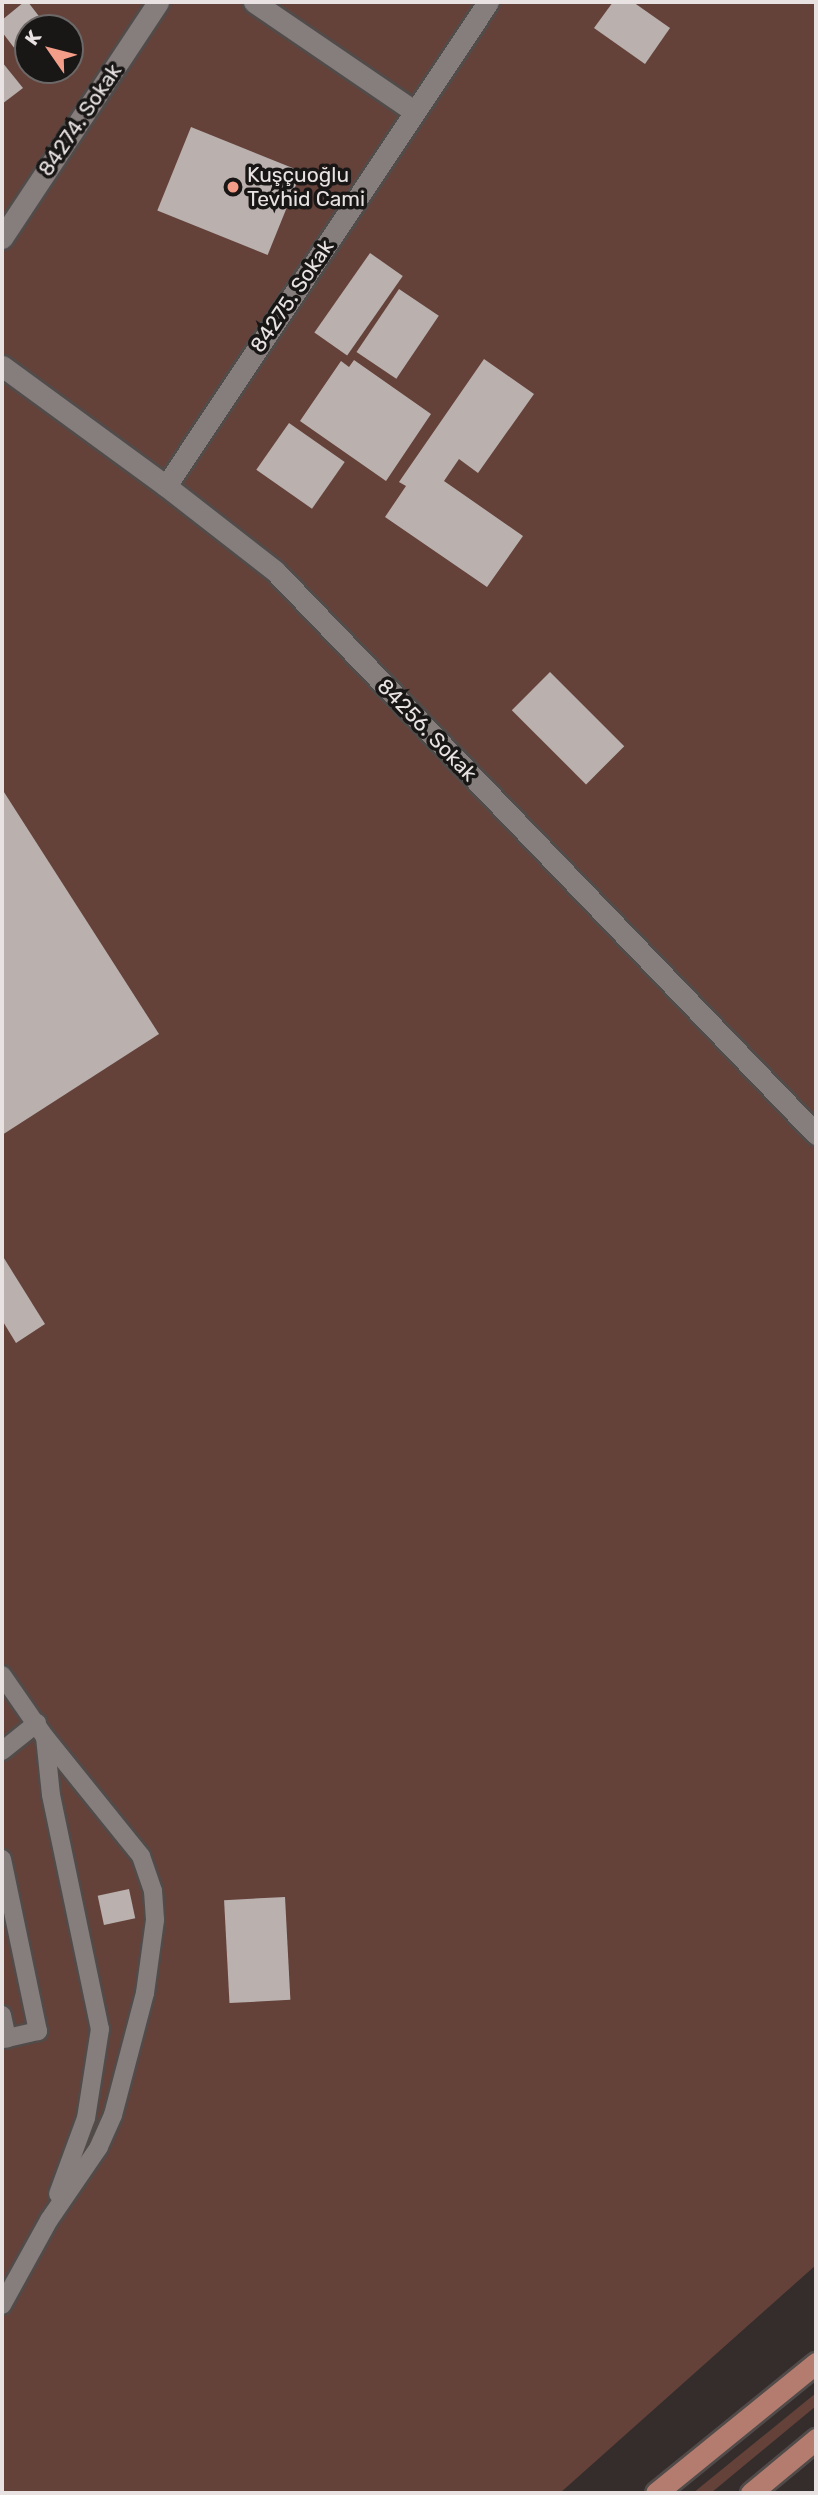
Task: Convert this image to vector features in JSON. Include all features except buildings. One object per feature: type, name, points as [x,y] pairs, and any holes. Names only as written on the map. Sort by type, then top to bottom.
[{"type":"main road","points":[[656,2493],[816,2363]]},
{"type":"main road","points":[[751,2493],[816,2439]]},
{"type":"street","name":"84274. Sokak","points":[[2,238],[159,2]]},
{"type":"street","points":[[254,2],[414,111]]},
{"type":"street","name":"84275. Sokak","points":[[166,486],[488,2]]},
{"type":"street","name":"84256. Sokak","points":[[2,366],[166,486],[275,571],[816,1134]]},
{"type":"lane","points":[[2,1675],[41,1730],[141,1856],[153,1891],[155,1920],[145,1993],[113,2115],[99,2147],[49,2220],[2,2305]]},
{"type":"lane","points":[[2,1751],[41,1730]]},
{"type":"lane","points":[[41,1730],[51,1795],[100,2029],[86,2118],[49,2220]]},
{"type":"lane","points":[[2,1859],[38,2031],[4,2038],[2,2015]]},
{"type":"shaded area","points":[[2,2],[816,2],[816,2265],[560,2493],[2,2493]]},
{"type":"shaded area","points":[[816,2393],[816,2406],[711,2493],[693,2493]]},
{"type":"place","name":"Kuşçuoğlu Tevhid Cami","points":[[233,187]]}]
